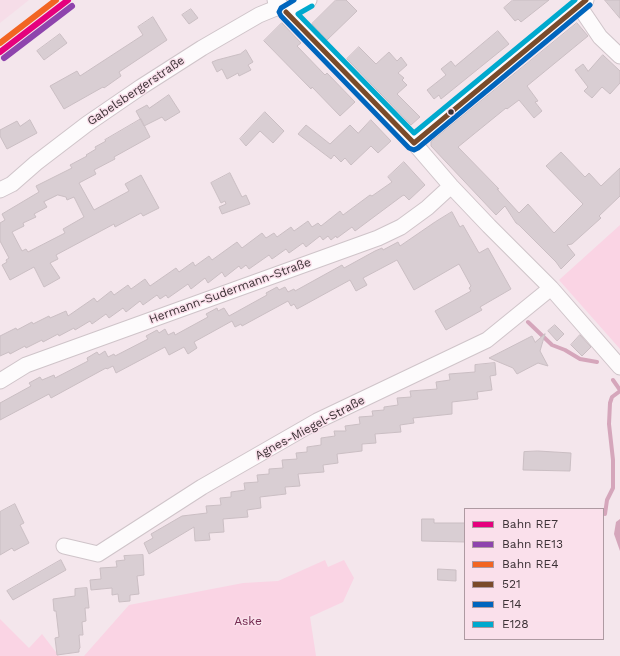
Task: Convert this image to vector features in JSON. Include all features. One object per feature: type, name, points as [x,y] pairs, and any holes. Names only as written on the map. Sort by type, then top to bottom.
[{"type":"street","name":"Gabelsbergerstraße","points":[[0,190],[12,184],[36,163],[87,124],[202,48],[260,15],[281,6],[309,0]]},
{"type":"street","points":[[414,143],[582,3],[600,37],[620,56]]},
{"type":"street","points":[[281,6],[414,143],[451,186],[489,226],[551,288],[620,366]]},
{"type":"street","name":"Hermann-Sudermann-Straße","points":[[0,382],[26,365],[378,238],[401,227],[427,208],[451,186]]},
{"type":"street","name":"Agnes-Miegel-Straße","points":[[64,546],[98,554],[202,487],[317,421],[487,340],[551,288]]},
{"type":"shaded area","points":[[0,0],[29,0],[0,23]]},
{"type":"shaded area","points":[[620,519],[620,551],[614,534],[616,522]]},
{"type":"green space","points":[[620,225],[620,349],[559,280]]},
{"type":"green space","name":"Aske","points":[[325,560],[328,567],[344,560],[354,578],[343,602],[310,617],[316,656],[84,656],[129,605],[243,583],[278,581]]},
{"type":"green space","points":[[0,619],[29,648],[42,634],[59,656],[0,656]]},
{"type":"building","points":[[336,0],[346,0],[357,11],[327,40],[312,24]]},
{"type":"building","points":[[513,0],[549,0],[521,22],[518,19],[515,21],[504,8]]},
{"type":"building","points":[[605,0],[620,0],[620,18]]},
{"type":"building","points":[[191,9],[198,18],[189,24],[182,15]]},
{"type":"building","points":[[153,17],[167,40],[119,72],[121,76],[104,88],[103,87],[64,109],[50,86],[77,71],[80,76],[143,35],[138,27]]},
{"type":"building","points":[[282,23],[301,43],[297,46],[325,75],[327,73],[355,102],[340,116],[264,41]]},
{"type":"building","points":[[577,23],[588,36],[527,86],[538,101],[535,102],[542,111],[534,118],[519,100],[507,109],[506,108],[458,147],[499,189],[497,189],[519,213],[528,204],[554,233],[583,204],[546,166],[561,152],[585,177],[589,173],[601,186],[620,168],[620,196],[599,216],[601,218],[572,244],[567,245],[575,255],[561,269],[556,262],[516,223],[505,206],[496,215],[431,146],[431,142]]},
{"type":"building","points":[[498,31],[509,44],[441,99],[439,95],[434,99],[427,90],[446,75],[441,69],[451,61],[455,66]]},
{"type":"building","points":[[60,34],[67,43],[44,60],[37,51]]},
{"type":"building","points":[[359,47],[376,64],[389,52],[397,61],[401,57],[407,65],[398,73],[404,78],[402,80],[407,85],[397,94],[420,117],[411,125],[347,59]]},
{"type":"building","points":[[246,50],[253,62],[248,65],[251,70],[239,76],[238,73],[227,79],[222,69],[217,72],[212,62],[240,54]]},
{"type":"building","points":[[603,55],[620,71],[620,83],[610,94],[602,87],[592,98],[584,91],[588,87],[575,70],[583,64],[588,71]]},
{"type":"building","points":[[169,95],[180,112],[165,121],[162,117],[144,126],[136,111],[147,105],[149,108]]},
{"type":"building","points":[[265,112],[284,131],[273,143],[260,131],[246,146],[240,139]]},
{"type":"building","points":[[141,119],[150,137],[114,157],[115,159],[94,170],[96,174],[79,183],[94,210],[129,191],[125,184],[141,175],[159,208],[143,216],[141,213],[115,227],[114,224],[56,255],[58,259],[50,263],[60,278],[44,287],[34,267],[10,280],[2,265],[7,262],[6,260],[9,258],[0,241],[0,223],[5,220],[2,214],[39,192],[36,186],[72,168],[70,165],[87,156],[86,155],[96,149],[95,147],[106,141],[105,140]],"holes":[[[58,195],[66,197],[67,200],[74,197],[84,217],[63,229],[65,233],[28,252],[26,249],[22,251],[12,232],[24,226],[23,223],[36,217],[34,214],[47,207],[44,202]]]},
{"type":"building","points":[[30,120],[37,133],[7,149],[0,136],[0,130],[17,121],[20,126]]},
{"type":"building","points":[[371,120],[391,141],[378,153],[371,146],[351,165],[345,158],[341,162],[334,155],[331,159],[298,134],[306,125],[330,144],[350,125],[358,133]]},
{"type":"building","points":[[404,162],[425,185],[409,200],[404,195],[402,196],[355,231],[352,227],[337,238],[336,236],[331,240],[328,236],[323,240],[320,236],[306,247],[303,243],[289,253],[286,249],[272,259],[269,255],[249,269],[246,265],[241,269],[239,266],[225,277],[222,272],[208,283],[205,278],[191,289],[188,284],[168,298],[166,295],[160,299],[157,295],[143,305],[140,301],[126,312],[123,308],[109,318],[106,314],[92,324],[90,321],[75,330],[74,328],[59,336],[58,334],[43,342],[42,340],[26,348],[25,346],[10,354],[9,352],[0,356],[0,336],[16,328],[17,330],[32,322],[33,324],[49,316],[50,318],[66,311],[68,316],[94,298],[97,302],[111,291],[114,295],[128,285],[131,289],[145,279],[150,286],[176,268],[179,272],[193,262],[195,266],[209,256],[212,260],[237,242],[242,248],[262,233],[266,238],[274,233],[277,237],[291,227],[294,231],[308,221],[312,227],[318,223],[321,226],[340,211],[343,215],[370,195],[372,196],[392,182],[388,177]]},
{"type":"building","points":[[230,173],[242,197],[246,195],[250,204],[222,214],[219,207],[226,204],[225,201],[221,203],[211,183]]},
{"type":"building","points":[[452,212],[460,227],[463,225],[479,253],[488,248],[511,289],[480,307],[482,310],[446,330],[435,311],[471,291],[469,288],[471,286],[459,264],[414,290],[397,260],[363,278],[367,285],[356,291],[350,280],[297,309],[294,304],[291,306],[288,301],[242,326],[241,324],[235,327],[232,321],[194,342],[197,348],[188,354],[184,347],[169,355],[165,347],[116,373],[113,366],[107,369],[106,368],[51,398],[49,394],[0,420],[0,403],[31,386],[29,383],[40,377],[42,380],[54,375],[55,378],[88,361],[87,358],[97,352],[99,355],[105,351],[108,357],[114,354],[115,356],[148,339],[146,336],[157,330],[159,333],[165,329],[168,335],[174,332],[175,335],[208,317],[206,314],[217,308],[218,311],[224,308],[229,316],[267,295],[266,293],[277,287],[279,290],[285,287],[288,292],[294,289],[295,291],[342,265],[344,268],[375,251],[382,248],[383,250],[398,242],[400,246]]},
{"type":"building","points":[[555,325],[564,334],[557,341],[548,331]]},
{"type":"building","points":[[545,334],[540,351],[548,366],[538,363],[517,374],[513,368],[489,358],[532,336],[535,342]]},
{"type":"building","points":[[580,335],[591,347],[582,356],[571,345]]},
{"type":"building","points":[[495,363],[496,375],[490,376],[492,390],[477,392],[478,399],[452,402],[452,414],[413,418],[414,423],[400,425],[401,432],[375,434],[376,443],[362,444],[362,451],[337,454],[338,463],[323,465],[324,472],[298,474],[300,486],[285,487],[286,494],[260,497],[261,508],[247,510],[248,517],[223,519],[224,532],[209,533],[210,540],[195,541],[194,527],[149,554],[144,543],[153,538],[151,534],[182,516],[207,513],[206,506],[221,505],[220,498],[231,497],[231,492],[245,490],[244,483],[258,482],[257,475],[269,474],[269,469],[283,468],[282,460],[297,459],[296,453],[307,452],[307,447],[321,445],[321,438],[335,436],[334,431],[346,431],[345,426],[360,424],[359,417],[373,416],[372,411],[384,410],[384,407],[398,405],[397,398],[411,397],[410,391],[437,389],[436,382],[450,380],[449,374],[475,372],[475,365]]},
{"type":"building","points":[[538,451],[571,453],[570,471],[523,470],[524,452]]},
{"type":"building","points":[[15,504],[24,523],[20,525],[29,543],[14,551],[12,548],[0,555],[0,512]]},
{"type":"building","points":[[422,519],[434,519],[434,523],[464,523],[464,542],[422,541]]},
{"type":"building","points":[[143,555],[144,575],[137,576],[139,594],[130,595],[130,601],[119,602],[118,594],[112,595],[112,588],[91,590],[90,580],[101,579],[100,568],[117,567],[116,561],[125,560],[124,556]]},
{"type":"building","points":[[61,560],[66,570],[13,600],[7,591]]},
{"type":"building","points":[[438,569],[456,570],[456,581],[438,580]]},
{"type":"building","points":[[87,588],[89,608],[85,608],[86,621],[82,622],[83,635],[79,635],[79,652],[57,655],[55,638],[59,637],[53,599],[75,596],[75,589]]},
{"type":"waterway","points":[[528,322],[552,345],[565,350],[580,359],[597,362]]},
{"type":"waterway","points":[[613,380],[620,390]]},
{"type":"waterway","points":[[605,514],[607,500],[613,488],[613,460],[609,424],[610,403],[612,397],[620,391]]},
{"type":"rail line","name":"RE4","points":[[0,43],[56,0]]},
{"type":"rail line","name":"RE7","points":[[0,52],[68,0]]},
{"type":"rail line","name":"RE13","points":[[4,58],[72,6]]},
{"type":"transit line","name":"E14","points":[[294,0],[281,8],[279,12],[281,16],[409,148],[414,150],[590,5]]},
{"type":"transit line","name":"E128","points":[[312,6],[298,14],[414,133],[575,0]]},
{"type":"transit line","name":"521","points":[[414,143],[586,0]]},
{"type":"transit line","name":"521","points":[[286,12],[414,143]]}]
